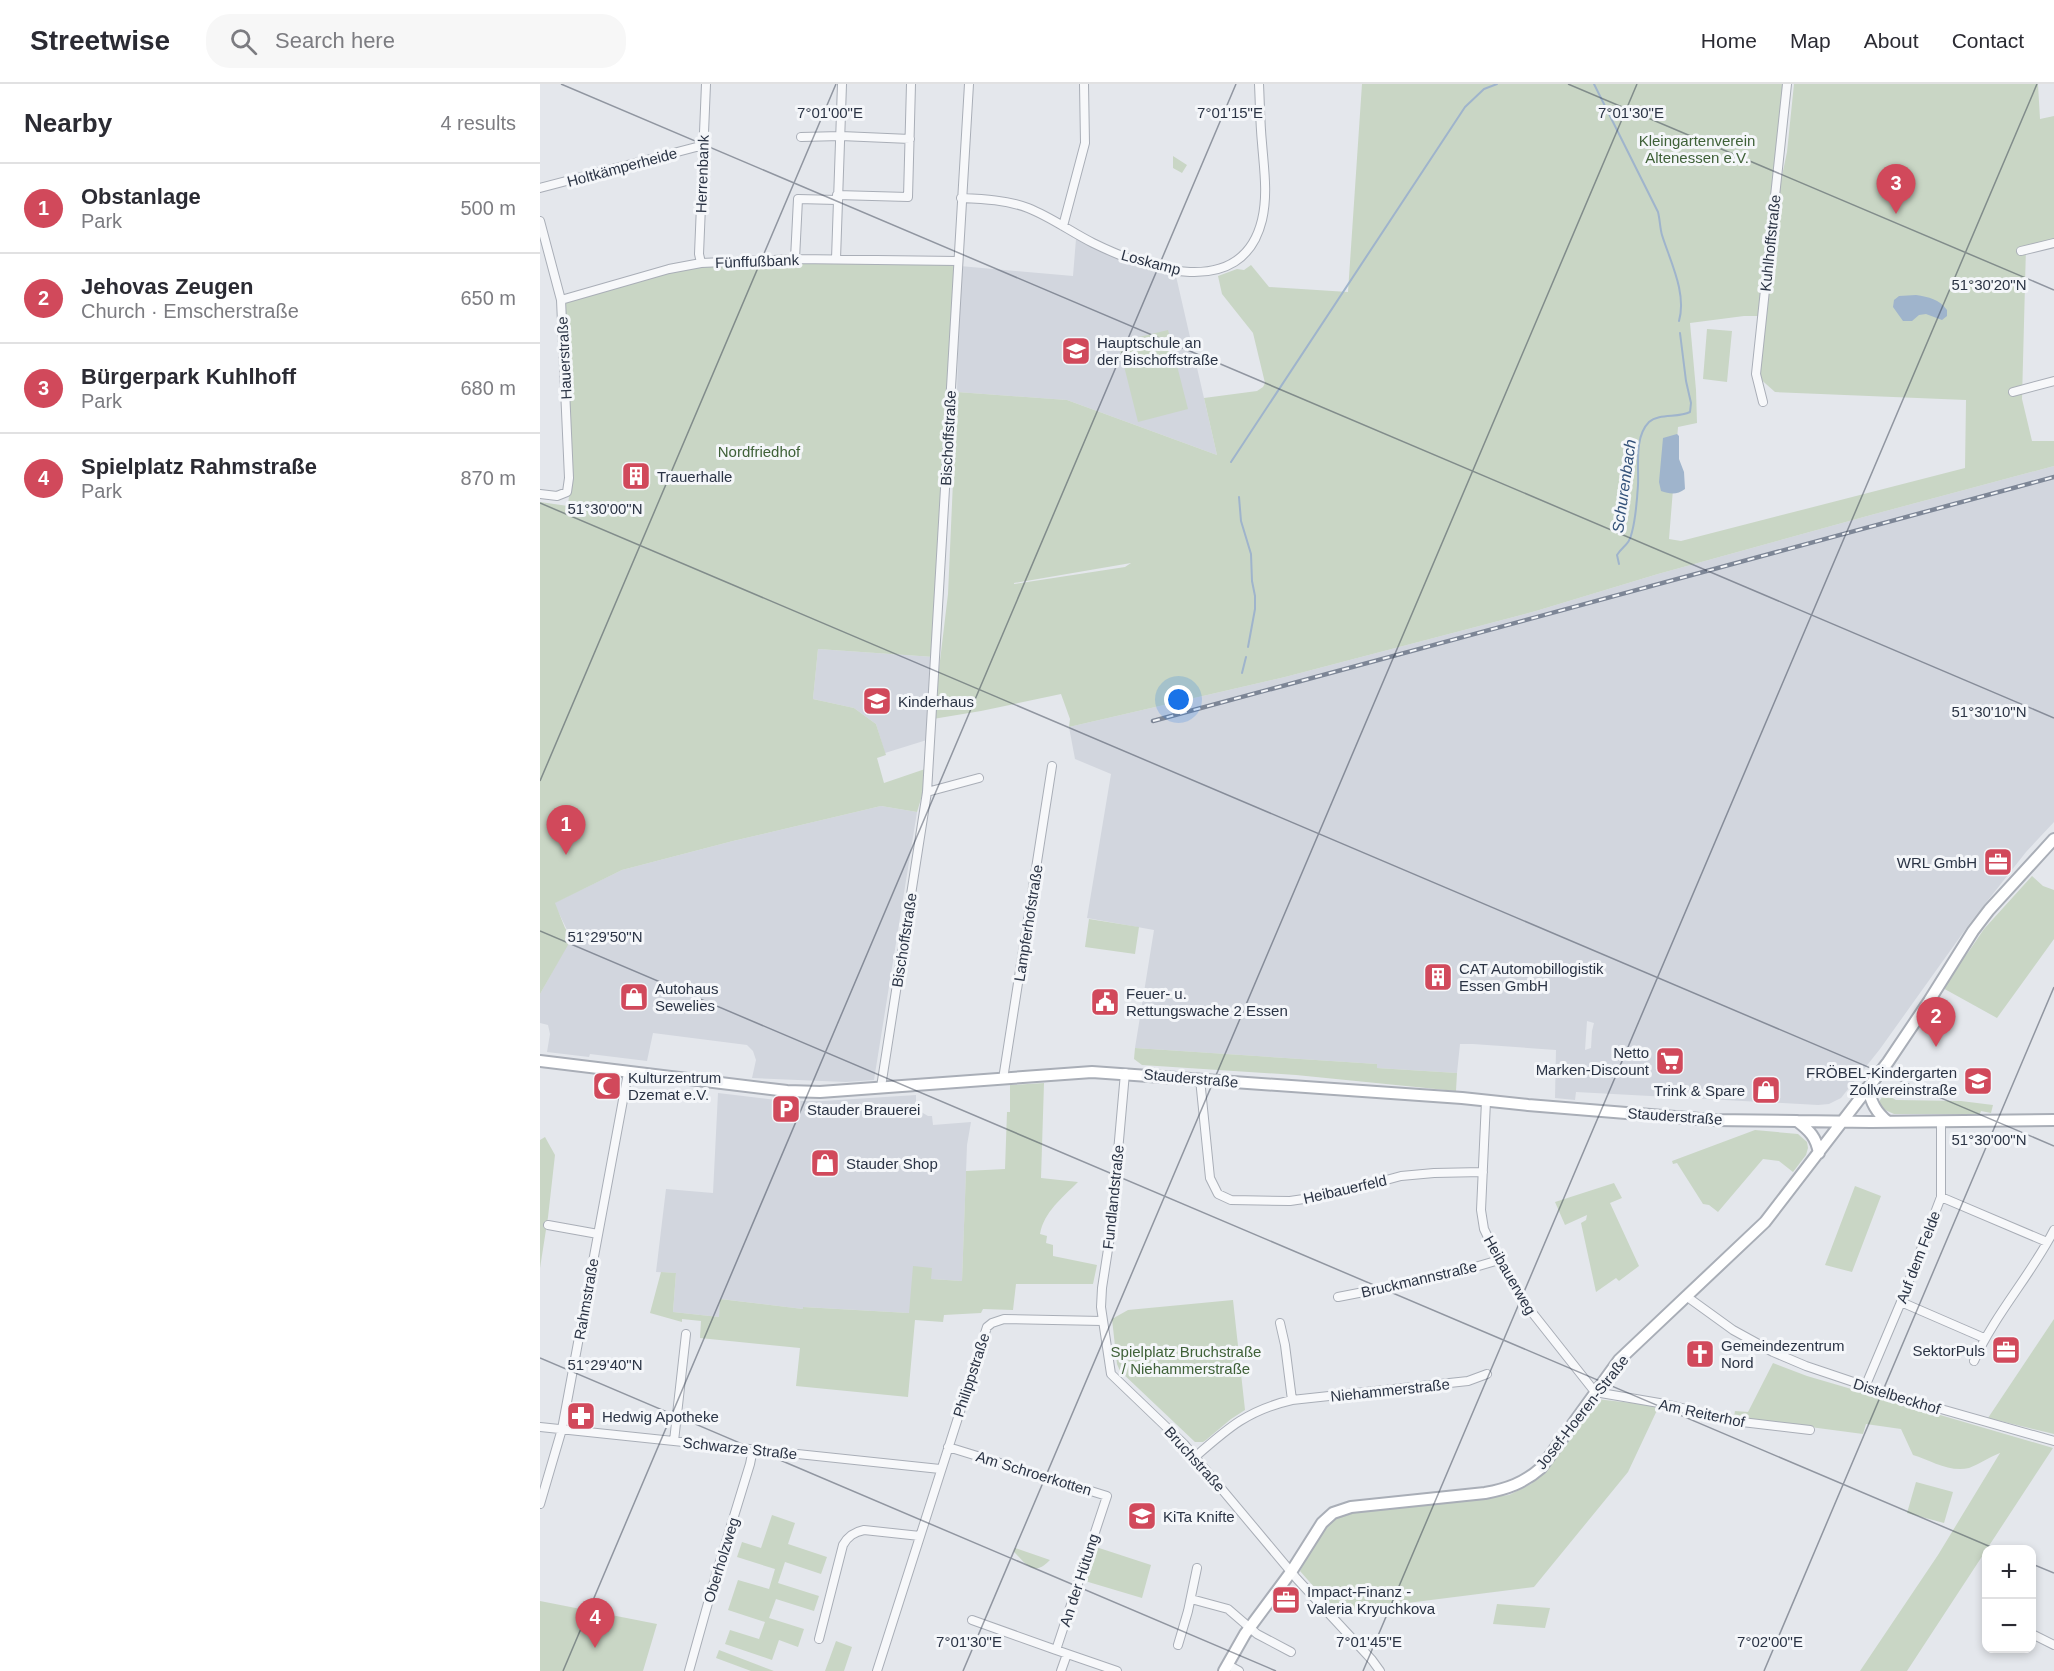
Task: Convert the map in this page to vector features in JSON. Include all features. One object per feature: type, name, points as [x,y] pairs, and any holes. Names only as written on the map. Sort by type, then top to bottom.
[{"type":"main road","name":"Josef-Hoeren-Straße","points":[[1226,1668],[1250,1627],[1291,1572],[1322,1523],[1339,1510],[1506,1489],[1527,1480],[1541,1468],[1619,1360],[1765,1222],[1843,1122],[1918,1019],[1973,931],[1989,910],[2054,839]]},
{"type":"main road","name":"Stauderstraße","points":[[540,1061],[787,1091],[820,1092],[1092,1072],[1712,1120],[1843,1122],[2054,1120]]},
{"type":"main road","points":[[1868,1087],[1870,1101],[1877,1112],[1888,1122]]},
{"type":"main road","points":[[1797,1121],[1811,1132],[1817,1142],[1819,1153]]},
{"type":"street","name":"Herrenbank","points":[[700,263],[706,84]]},
{"type":"street","points":[[836,259],[842,84]]},
{"type":"street","points":[[795,259],[798,199],[908,197],[911,84]]},
{"type":"street","name":"Bischoffstraße","points":[[881,1088],[927,792],[969,84]]},
{"type":"street","points":[[1063,226],[1085,144],[1084,84]]},
{"type":"street","name":"Loskamp","points":[[961,198],[989,200],[1029,208],[1091,242],[1131,259],[1180,272],[1212,271],[1240,259],[1257,238],[1265,208],[1259,84]]},
{"type":"street","name":"Kuhlhoffstraße","points":[[1763,402],[1755,374],[1787,84]]},
{"type":"street","points":[[801,137],[910,139]]},
{"type":"street","name":"Holtkämperheide","points":[[540,188],[704,145]]},
{"type":"street","name":"Hauerstraße","points":[[540,221],[561,300],[568,478],[567,492],[557,496],[540,494]]},
{"type":"street","points":[[2021,251],[2054,243]]},
{"type":"street","name":"Fünffußbank","points":[[561,300],[669,269],[700,263],[795,259],[958,261]]},
{"type":"street","points":[[2013,392],[2054,381]]},
{"type":"street","name":"Lampferhofstraße","points":[[1004,1079],[1052,766]]},
{"type":"street","points":[[927,792],[979,778]]},
{"type":"street","name":"Rahmstraße","points":[[540,1504],[562,1429],[628,1072]]},
{"type":"street","name":"Fundlandstraße","points":[[1102,1321],[1102,1288],[1111,1230],[1125,1073]]},
{"type":"street","name":"Heibauerfeld","points":[[1200,1079],[1210,1178],[1218,1194],[1230,1200],[1290,1201],[1330,1195],[1401,1176],[1483,1172]]},
{"type":"street","name":"Heibauerweg","points":[[1486,1101],[1482,1220],[1487,1237],[1532,1312],[1595,1392]]},
{"type":"street","name":"Auf dem Felde","points":[[1865,1387],[1901,1302],[1941,1197],[1941,1122]]},
{"type":"street","points":[[1941,1197],[2047,1242]]},
{"type":"street","points":[[548,1225],[598,1234]]},
{"type":"street","points":[[1974,1361],[1984,1338],[2054,1230]]},
{"type":"street","name":"Bruckmannstraße","points":[[1338,1297],[1441,1277],[1499,1260]]},
{"type":"street","name":"Distelbeckhof","points":[[1686,1296],[1733,1330],[1773,1352],[1806,1366],[1865,1387],[2054,1441]]},
{"type":"street","points":[[1901,1302],[1984,1338]]},
{"type":"street","name":"Philippstraße","points":[[877,1671],[984,1333],[992,1323],[1004,1319],[1102,1321]]},
{"type":"street","name":"Bruchstraße","points":[[1102,1321],[1111,1374],[1195,1457],[1291,1572],[1380,1671]]},
{"type":"street","points":[[1280,1323],[1292,1400]]},
{"type":"street","points":[[674,1441],[686,1334]]},
{"type":"street","name":"Niehammerstraße","points":[[1195,1457],[1228,1428],[1246,1416],[1272,1405],[1292,1400],[1468,1381],[1487,1374]]},
{"type":"street","name":"Am Reiterhof","points":[[1595,1392],[1665,1404],[1742,1422],[1810,1430]]},
{"type":"street","name":"Schwarze Straße","points":[[540,1427],[940,1469]]},
{"type":"street","name":"Am Schroerkotten","points":[[948,1447],[1107,1496],[1102,1509]]},
{"type":"street","name":"Oberholzweg","points":[[689,1671],[753,1449]]},
{"type":"street","name":"An der Hütung","points":[[1056,1650],[1102,1509]]},
{"type":"street","points":[[819,1640],[846,1539],[851,1534],[864,1530],[920,1536]]},
{"type":"street","points":[[1178,1646],[1197,1568]]},
{"type":"street","points":[[1191,1599],[1228,1609],[1257,1634],[1292,1652]]},
{"type":"street","points":[[972,1620],[1117,1671]]},
{"type":"street","points":[[2036,1636],[2054,1645]]},
{"type":"street","points":[[1061,1671],[1067,1654]]},
{"type":"street","name":"Josef-Hoeren-Straße","points":[[1226,1668],[1239,1671]]},
{"type":"shaded area","name":"Hauptschule an der Bischoffstraße","points":[[1076,239],[1130,265],[1176,276],[1217,455],[1067,400],[957,392],[960,266],[1073,276]]},
{"type":"shaded area","points":[[2054,466],[2054,822],[2026,852],[1970,923],[1880,1049],[1841,1098],[1829,1104],[1818,1105],[1576,1092],[1575,1100],[1555,1098],[1556,1050],[1473,1044],[1460,1044],[1457,1073],[1377,1068],[1377,1064],[1135,1048],[1154,930],[1087,918],[1111,774],[1075,759],[1069,727],[1285,677],[1536,611],[1658,574]],"holes":[[[1587,1021],[1594,1023],[1591,1048],[1585,1050]]]},
{"type":"shaded area","name":"Kinderhaus","points":[[818,649],[934,657],[930,739],[885,753],[876,724],[854,708],[813,699]]},
{"type":"shaded area","points":[[881,806],[917,812],[874,1080],[846,1082],[752,1078],[756,1060],[753,1051],[747,1045],[653,1033],[647,1061],[590,1054],[589,1057],[547,1052],[550,1034],[548,1025],[540,1023],[540,994],[571,938],[554,903],[622,870]]},
{"type":"shaded area","name":"Stauder Brauerei","points":[[718,1093],[784,1101],[916,1095],[916,1109],[932,1116],[933,1125],[971,1122],[967,1145],[962,1281],[931,1279],[909,1313],[804,1307],[803,1309],[721,1299],[719,1317],[673,1312],[676,1273],[656,1272],[666,1189],[713,1193]]},
{"type":"green space","name":"Kleingartenverein Altenessen e.V.","points":[[1362,84],[1786,84],[1760,316],[1690,323],[1697,423],[1678,427],[1669,539],[1681,541],[1965,468],[1966,400],[1775,392],[1757,376],[1794,84],[2038,84],[2040,119],[2054,116],[2054,241],[2026,247],[2022,399],[2032,441],[2054,441],[2054,466],[1658,574],[1536,611],[1285,677],[1069,727],[1070,719],[1061,694],[933,719],[948,594],[957,392],[1067,400],[1217,455],[1204,398],[1257,391],[1265,383],[1253,333],[1222,294],[1218,276],[1237,269],[1244,270],[1251,265],[1269,287],[1348,292]],"holes":[[[1131,563],[1125,567],[1014,584]]]},
{"type":"green space","points":[[1173,156],[1187,165],[1182,173],[1173,168]]},
{"type":"green space","name":"Nordfriedhof","points":[[747,262],[955,263],[934,657],[818,649],[813,699],[854,708],[876,724],[886,755],[877,758],[884,783],[928,768],[928,776],[917,812],[881,806],[733,841],[622,870],[555,903],[565,928],[572,938],[540,994],[540,502],[568,506],[571,429],[561,300],[700,265]]},
{"type":"green space","points":[[1707,329],[1732,331],[1727,382],[1703,379]]},
{"type":"green space","points":[[1168,330],[1188,409],[1138,422],[1118,342]]},
{"type":"green space","points":[[2032,876],[2043,886],[2054,890],[2054,939],[1997,1018],[1941,987],[1984,929]]},
{"type":"green space","points":[[1089,919],[1139,927],[1135,954],[1085,947]]},
{"type":"green space","points":[[1135,1048],[1377,1064],[1377,1068],[1457,1073],[1456,1091],[1296,1075],[1142,1065],[1134,1059]]},
{"type":"green space","points":[[1044,1083],[1041,1178],[1078,1182],[1050,1212],[1040,1234],[1047,1236],[1046,1243],[1053,1245],[1053,1256],[1097,1265],[1093,1284],[1016,1284],[1013,1310],[983,1309],[981,1313],[944,1315],[943,1322],[915,1320],[908,1397],[796,1386],[800,1348],[700,1338],[701,1321],[682,1319],[682,1322],[650,1313],[661,1272],[676,1273],[673,1312],[719,1317],[720,1299],[803,1309],[803,1307],[909,1313],[913,1266],[932,1268],[931,1279],[962,1281],[966,1171],[1005,1169],[1010,1085]]},
{"type":"green space","points":[[1888,1087],[1889,1096],[1896,1100],[1961,1101],[1993,1105],[1991,1113],[1981,1111],[1980,1114],[1894,1114],[1883,1109],[1879,1102]]},
{"type":"green space","points":[[1755,1130],[1798,1134],[1807,1142],[1806,1155],[1793,1172],[1779,1161],[1763,1159],[1718,1212],[1709,1205],[1703,1204],[1677,1163],[1673,1164],[1672,1161]]},
{"type":"green space","points":[[545,1137],[555,1155],[540,1268],[540,1140]]},
{"type":"green space","points":[[1614,1183],[1622,1198],[1610,1203],[1639,1266],[1619,1281],[1616,1278],[1596,1292],[1581,1223],[1586,1220],[1587,1215],[1565,1225],[1555,1202]]},
{"type":"green space","points":[[1855,1186],[1881,1196],[1852,1272],[1825,1265]]},
{"type":"green space","name":"Spielplatz Bruchstraße / Niehammerstraße","points":[[1233,1300],[1245,1410],[1203,1442],[1195,1442],[1120,1371],[1117,1364],[1112,1319],[1128,1310]]},
{"type":"green space","points":[[2054,1319],[2054,1434],[1988,1418]]},
{"type":"green space","points":[[1773,1363],[1807,1376],[2053,1448],[1989,1545],[1982,1545],[1982,1556],[1907,1671],[1860,1671],[1938,1555],[2000,1453],[1969,1468],[1955,1469],[1913,1455],[1901,1429],[1866,1424],[1863,1434],[1734,1417],[1735,1411],[1748,1412]]},
{"type":"green space","points":[[1596,1399],[1659,1406],[1628,1472],[1534,1587],[1336,1612],[1300,1571],[1324,1530],[1337,1517],[1345,1513],[1509,1495],[1531,1484],[1545,1470]]},
{"type":"green space","points":[[1916,1482],[1953,1492],[1944,1523],[1907,1513]]},
{"type":"green space","points":[[772,1515],[795,1523],[788,1544],[827,1557],[821,1574],[785,1562],[778,1583],[819,1596],[814,1611],[776,1599],[769,1618],[804,1629],[798,1647],[779,1640],[772,1660],[725,1644],[730,1630],[759,1639],[765,1622],[728,1610],[738,1580],[769,1589],[775,1569],[737,1557],[742,1542],[761,1548]]},
{"type":"green space","points":[[1096,1547],[1151,1565],[1142,1598],[1085,1581]]},
{"type":"green space","points":[[1015,1548],[1050,1560],[1039,1568],[1031,1567],[1014,1552]]},
{"type":"green space","points":[[540,1601],[657,1624],[643,1671],[540,1671]]},
{"type":"green space","points":[[1497,1604],[1550,1608],[1545,1628],[1493,1624]]},
{"type":"green space","points":[[836,1641],[852,1647],[844,1671],[825,1671]]},
{"type":"green space","points":[[719,1650],[774,1671],[751,1671],[716,1658]]},
{"type":"water","points":[[1916,295],[1941,303],[1947,310],[1947,316],[1942,320],[1926,314],[1919,315],[1912,321],[1903,321],[1893,307],[1894,300],[1899,296]]},
{"type":"water","points":[[1677,434],[1685,489],[1670,493],[1661,491],[1659,482],[1663,438]]},
{"type":"waterway","points":[[1231,462],[1465,107],[1484,89],[1497,84]]},
{"type":"waterway","points":[[1594,84],[1658,212],[1662,235],[1679,288],[1681,299],[1679,321]]},
{"type":"waterway","name":"Schurenbach","points":[[1619,564],[1617,555],[1629,540],[1632,532],[1637,503],[1638,452],[1644,428],[1658,417],[1690,412],[1691,403],[1680,333]]},
{"type":"waterway","points":[[1239,497],[1241,521],[1251,554],[1255,596],[1248,647]]},
{"type":"waterway","points":[[1242,673],[1246,657]]},
{"type":"railway","points":[[1153,721],[2054,477]]},
{"type":"place","name":"Bürgerpark Kuhlhoff","points":[[1896,214]]},
{"type":"place","name":"Hauptschule an der Bischoffstraße","points":[[1076,351]]},
{"type":"place","name":"Trauerhalle","points":[[636,476]]},
{"type":"place","name":"Kinderhaus","points":[[877,701]]},
{"type":"place","name":"Obstanlage","points":[[566,855]]},
{"type":"place","name":"WRL GmbH","points":[[1998,862]]},
{"type":"place","name":"CAT Automobillogistik Essen GmbH","points":[[1438,977]]},
{"type":"place","name":"Autohaus Sewelies","points":[[634,997]]},
{"type":"place","name":"Feuer- u. Rettungswache 2 Essen","points":[[1105,1002]]},
{"type":"place","name":"Jehovas Zeugen","points":[[1936,1047]]},
{"type":"place","name":"Netto Marken-Discount","points":[[1670,1061]]},
{"type":"place","name":"FRÖBEL-Kindergarten Zollvereinstraße","points":[[1978,1081]]},
{"type":"place","name":"Kulturzentrum Dzemat e.V.","points":[[607,1086]]},
{"type":"place","name":"Trink & Spare","points":[[1766,1090]]},
{"type":"place","name":"Stauder Brauerei","points":[[786,1109]]},
{"type":"place","name":"Stauder Shop","points":[[825,1163]]},
{"type":"place","name":"SektorPuls","points":[[2006,1350]]},
{"type":"place","name":"Gemeindezentrum Nord","points":[[1700,1354]]},
{"type":"place","name":"Hedwig Apotheke","points":[[581,1416]]},
{"type":"place","name":"KiTa Knifte","points":[[1142,1516]]},
{"type":"place","name":"Impact-Finanz - Valeria Kryuchkova","points":[[1286,1600]]},
{"type":"place","name":"Spielplatz Rahmstraße","points":[[595,1648]]}]
